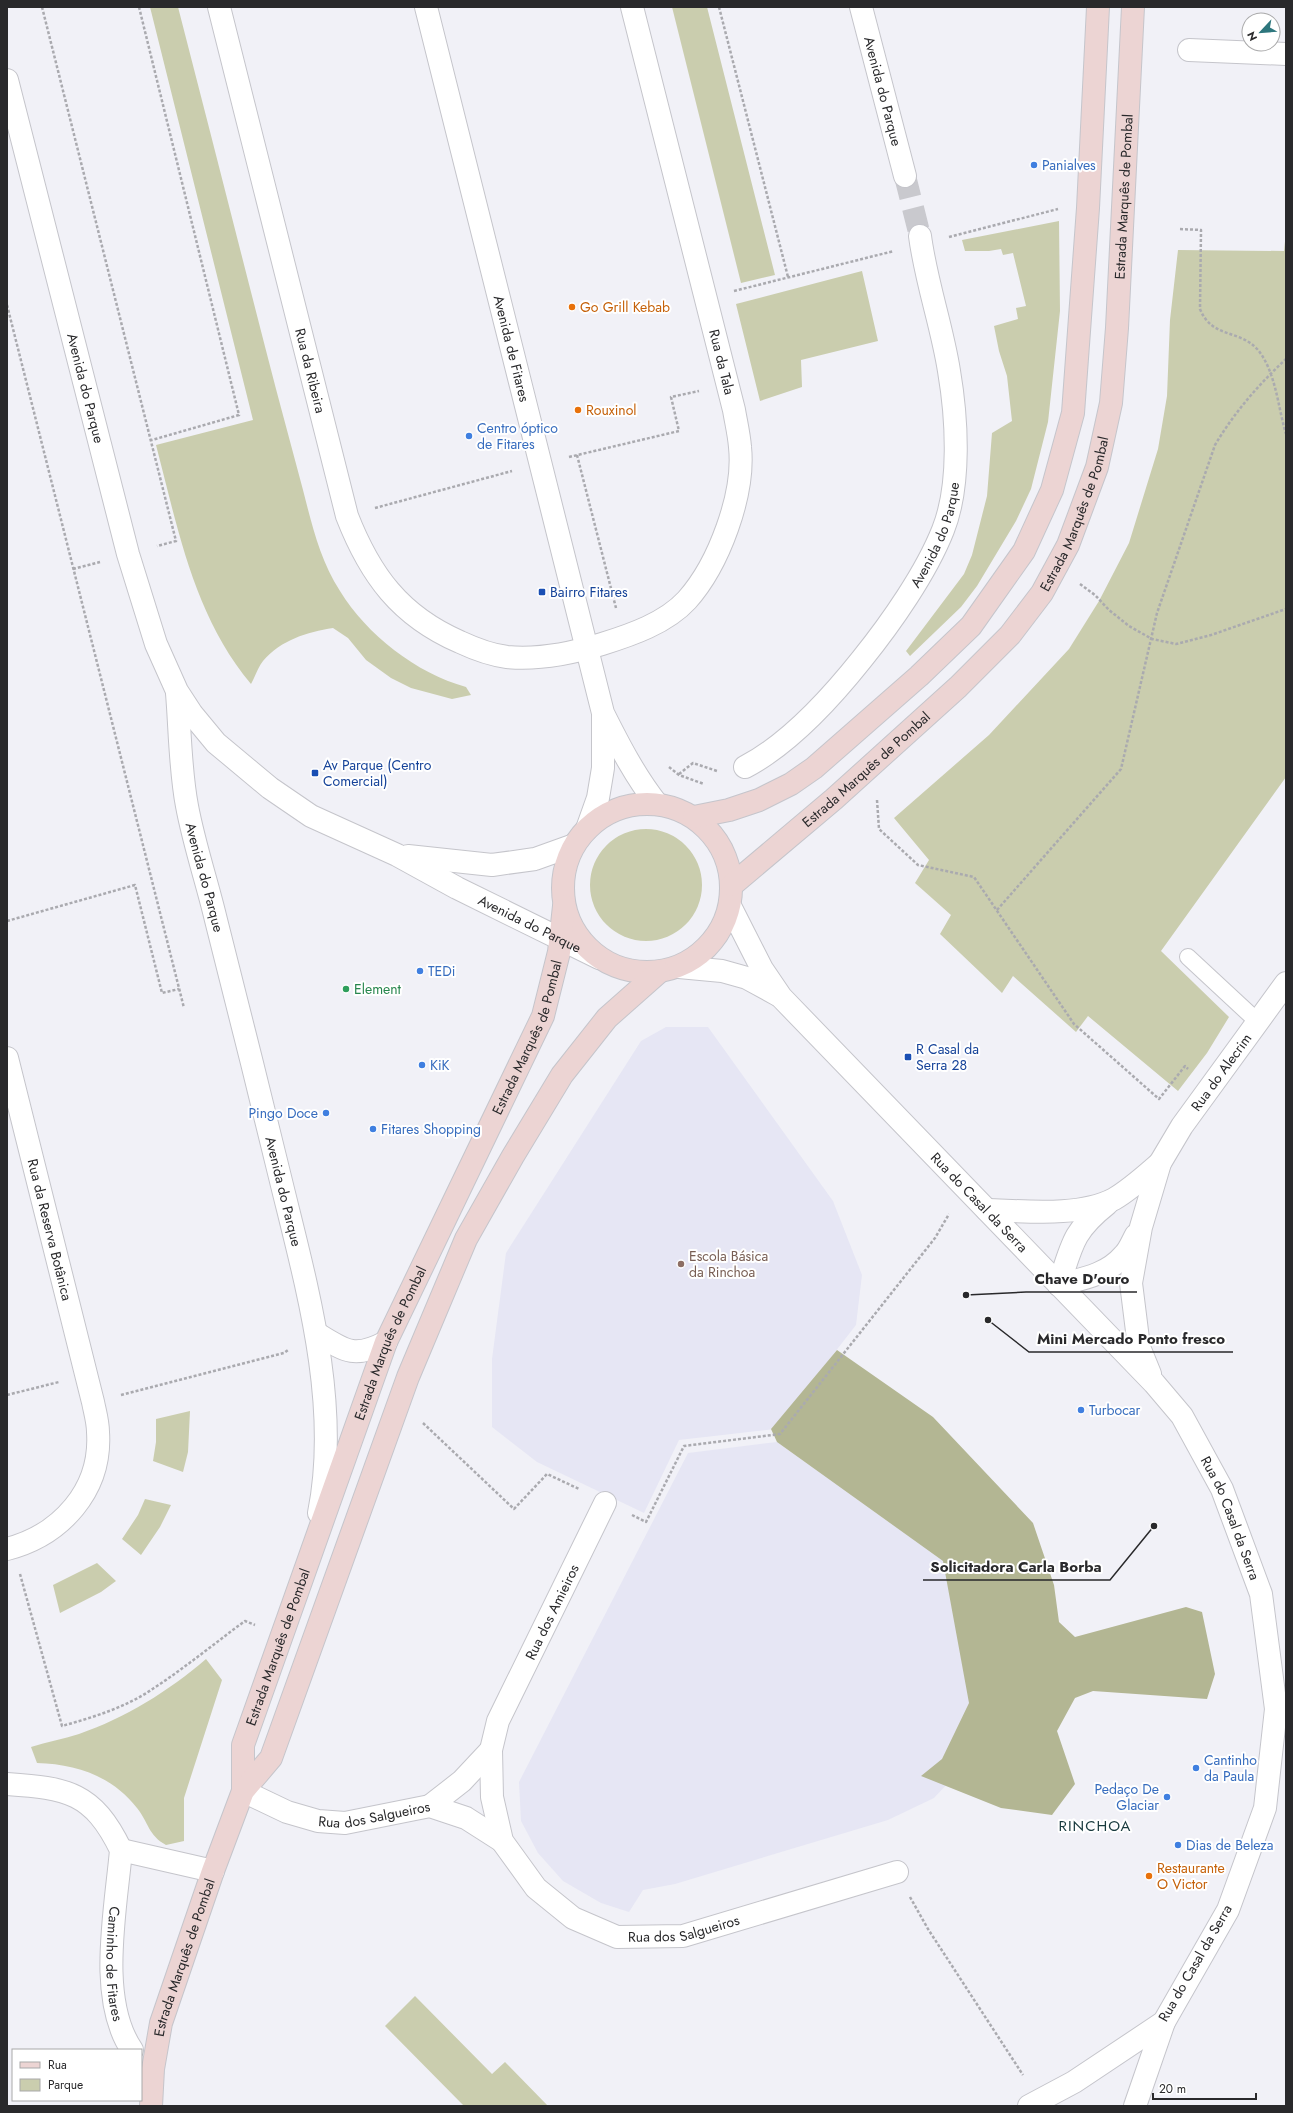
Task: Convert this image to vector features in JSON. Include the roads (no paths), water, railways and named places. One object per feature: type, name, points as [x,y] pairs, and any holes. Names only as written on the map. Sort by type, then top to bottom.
[{"type":"street","name":"Rua da Ribeira","points":[[219,7],[347,516],[360,548],[378,577],[396,598],[420,621],[451,638],[480,651],[508,657],[548,656],[586,649]]},
{"type":"street","name":"Avenida de Fitares","points":[[426,7],[603,713],[625,756],[642,784],[658,804]]},
{"type":"street","name":"Rua da Tala","points":[[586,649],[642,630],[669,614],[686,600],[705,576],[729,520],[739,479],[740,448],[734,410],[632,7]]},
{"type":"street","name":"Avenida do Parque","points":[[861,7],[906,176]]},
{"type":"street","name":"Estrada Marquês de Pombal","points":[[694,817],[729,810],[759,800],[791,784],[814,768],[919,676],[971,626],[1024,552],[1052,490],[1073,413],[1088,208],[1098,7]]},
{"type":"street","name":"Estrada Marquês de Pombal","points":[[731,896],[859,776],[958,687],[1010,635],[1042,593],[1068,545],[1097,467],[1111,403],[1117,328],[1133,7]]},
{"type":"street","points":[[1188,50],[1286,54]]},
{"type":"street","name":"Avenida do Parque","points":[[7,80],[128,554],[156,644],[176,691],[192,714],[216,743],[270,788],[312,816],[397,855],[457,888],[599,958]]},
{"type":"street","name":"Avenida do Parque","points":[[745,767],[760,760],[806,721],[835,692],[877,640],[923,569],[943,529],[953,488],[955,436],[950,371],[920,240]]},
{"type":"street","name":"Avenida do Parque","points":[[176,691],[187,806],[250,1056],[316,1333],[323,1398],[326,1446],[323,1492],[311,1556]]},
{"type":"street","name":"Avenida de Fitares","points":[[580,837],[598,798],[603,768],[603,713]]},
{"type":"street","points":[[638,804],[658,804],[676,809],[694,817],[709,830],[720,845],[728,865],[731,896],[724,926],[712,943],[697,957],[669,970],[638,973],[617,968],[599,958],[583,944],[572,926],[564,906],[562,885],[566,865],[580,837],[602,816],[619,808],[638,804]]},
{"type":"street","name":"Avenida do Parque","points":[[397,855],[492,865],[535,859],[580,837]]},
{"type":"street","name":"Rua do Casal da Serra","points":[[731,896],[762,969],[781,997],[1154,1383],[1182,1416],[1222,1489],[1261,1594],[1276,1709],[1265,1808],[1228,1910],[1164,2022],[1074,2082],[1034,2103]]},
{"type":"street","name":"Estrada Marquês de Pombal","points":[[243,1791],[243,1745],[386,1342],[543,1016],[561,939],[564,906]]},
{"type":"street","name":"Estrada Marquês de Pombal","points":[[151,2106],[147,2064],[213,1871],[243,1791],[271,1758],[408,1377],[466,1239],[562,1075],[607,1018],[669,970]]},
{"type":"street","name":"Rua do Casal da Serra","points":[[669,970],[722,971],[748,978],[781,997]]},
{"type":"street","name":"Rua do Alecrim","points":[[1154,1383],[1139,1347],[1131,1283],[1141,1227],[1160,1163],[1182,1126],[1286,983]]},
{"type":"street","name":"Rua da Reserva Botânica","points":[[7,1058],[93,1402],[98,1432],[95,1470],[80,1501],[48,1532],[10,1548]]},
{"type":"street","name":"Rua do Alecrim","points":[[1059,1284],[1074,1238],[1089,1218],[1135,1185],[1160,1163]]},
{"type":"street","name":"Rua do Alecrim","points":[[987,1210],[1049,1212],[1088,1208],[1113,1200]]},
{"type":"street","name":"Rua do Alecrim","points":[[1059,1284],[1089,1277],[1108,1269],[1124,1256],[1141,1227]]},
{"type":"street","points":[[316,1333],[343,1350],[355,1353],[370,1350],[386,1342]]},
{"type":"street","name":"Rua dos Amieiros","points":[[492,1797],[491,1750],[498,1721],[605,1503]]},
{"type":"street","name":"Rua dos Amieiros","points":[[498,1721],[502,1841]]},
{"type":"street","name":"Rua dos Amieiros","points":[[430,1806],[462,1781],[491,1750]]},
{"type":"street","points":[[7,1784],[43,1786],[67,1792],[85,1801],[101,1816],[121,1850],[213,1871]]},
{"type":"street","name":"Rua dos Salgueiros","points":[[243,1791],[287,1812],[318,1821],[345,1823],[430,1806],[466,1818],[502,1841],[536,1888],[573,1918],[617,1937],[683,1936],[897,1872]]},
{"type":"street","name":"Rua dos Salgueiros","points":[[492,1797],[502,1841]]},
{"type":"street","name":"Caminho de Fitares","points":[[121,1850],[111,1969],[114,2000],[126,2042],[131,2049]]},
{"type":"street","points":[[1135,2106],[1164,2022]]},
{"type":"lane","points":[[1188,957],[1257,1021]]},
{"type":"tunnel","points":[[905,176],[920,236]]},
{"type":"place","name":"Panialves","points":[[1034,165]]},
{"type":"place","name":"Go Grill Kebab","points":[[572,307]]},
{"type":"place","name":"Rouxinol","points":[[578,410]]},
{"type":"place","name":"Centro óptico de Fitares","points":[[469,436]]},
{"type":"place","name":"Bairro Fitares","points":[[542,592]]},
{"type":"place","name":"Av Parque (Centro Comercial)","points":[[315,773]]},
{"type":"place","name":"TEDi","points":[[420,971]]},
{"type":"place","name":"Element","points":[[346,989]]},
{"type":"place","name":"R Casal da Serra 28","points":[[908,1057]]},
{"type":"place","name":"KiK","points":[[422,1065]]},
{"type":"place","name":"Pingo Doce","points":[[326,1113]]},
{"type":"place","name":"Fitares Shopping","points":[[373,1129]]},
{"type":"place","name":"Escola Básica da Rinchoa","points":[[681,1264]]},
{"type":"place","name":"Chave D'ouro","points":[[966,1295]]},
{"type":"place","name":"Mini Mercado Ponto fresco","points":[[988,1320]]},
{"type":"place","name":"Turbocar","points":[[1081,1410]]},
{"type":"place","name":"Solicitadora Carla Borba","points":[[1154,1526]]},
{"type":"place","name":"Cantinho da Paula","points":[[1196,1768]]},
{"type":"place","name":"Pedaço De Glaciar","points":[[1167,1797]]},
{"type":"place","name":"Dias de Beleza","points":[[1178,1845]]},
{"type":"place","name":"Restaurante O Victor","points":[[1149,1876]]},
{"type":"district","name":"RINCHOA","points":[[1095,1826]]}]
